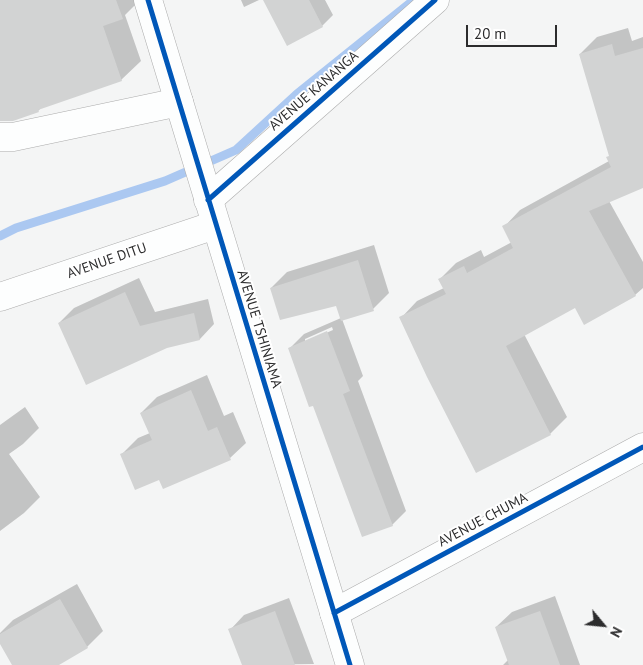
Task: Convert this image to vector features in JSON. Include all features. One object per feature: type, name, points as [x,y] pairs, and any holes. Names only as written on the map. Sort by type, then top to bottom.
[{"type":"street","name":"AVENUE TSHINIAMA","points":[[148,0],[350,665]]},
{"type":"street","name":"AVENUE KANANGA","points":[[212,212],[435,0]]},
{"type":"street","points":[[0,137],[13,137],[179,102]]},
{"type":"street","name":"AVENUE DITU","points":[[0,297],[212,212]]},
{"type":"street","name":"AVENUE CHUMA","points":[[334,613],[643,447]]},
{"type":"building","points":[[0,0],[116,0],[123,19],[103,26],[122,81],[38,110],[39,112],[13,121],[0,121]]},
{"type":"building","points":[[263,0],[309,0],[323,27],[287,46]]},
{"type":"building","points":[[612,44],[615,56],[643,48],[643,188],[589,211],[636,296],[584,325],[575,308],[506,346],[551,435],[476,473],[399,317],[446,294],[438,279],[464,266],[467,273],[513,248],[502,226],[611,167],[606,157],[609,156],[579,54]]},
{"type":"building","points":[[358,260],[374,311],[341,321],[336,306],[280,320],[270,288]]},
{"type":"building","points":[[125,292],[140,326],[194,313],[200,340],[167,348],[86,385],[58,323]]},
{"type":"building","points":[[327,331],[350,391],[343,394],[393,526],[362,537],[313,406],[309,407],[288,348]]},
{"type":"building","points":[[191,390],[208,431],[217,427],[231,460],[163,489],[159,480],[135,490],[120,454],[152,440],[140,413]]},
{"type":"building","points":[[60,599],[88,648],[59,665],[12,665],[0,644],[0,634]]},
{"type":"building","points":[[275,611],[295,665],[242,665],[228,629]]},
{"type":"building","points":[[540,611],[560,665],[509,665],[495,627]]},
{"type":"waterway","points":[[0,236],[16,228],[165,181],[236,150],[297,94],[414,0]]},
{"type":"cycle path","points":[[148,0],[350,665]]},
{"type":"cycle path","points":[[208,200],[435,0]]},
{"type":"cycle path","points":[[334,613],[643,447]]}]
